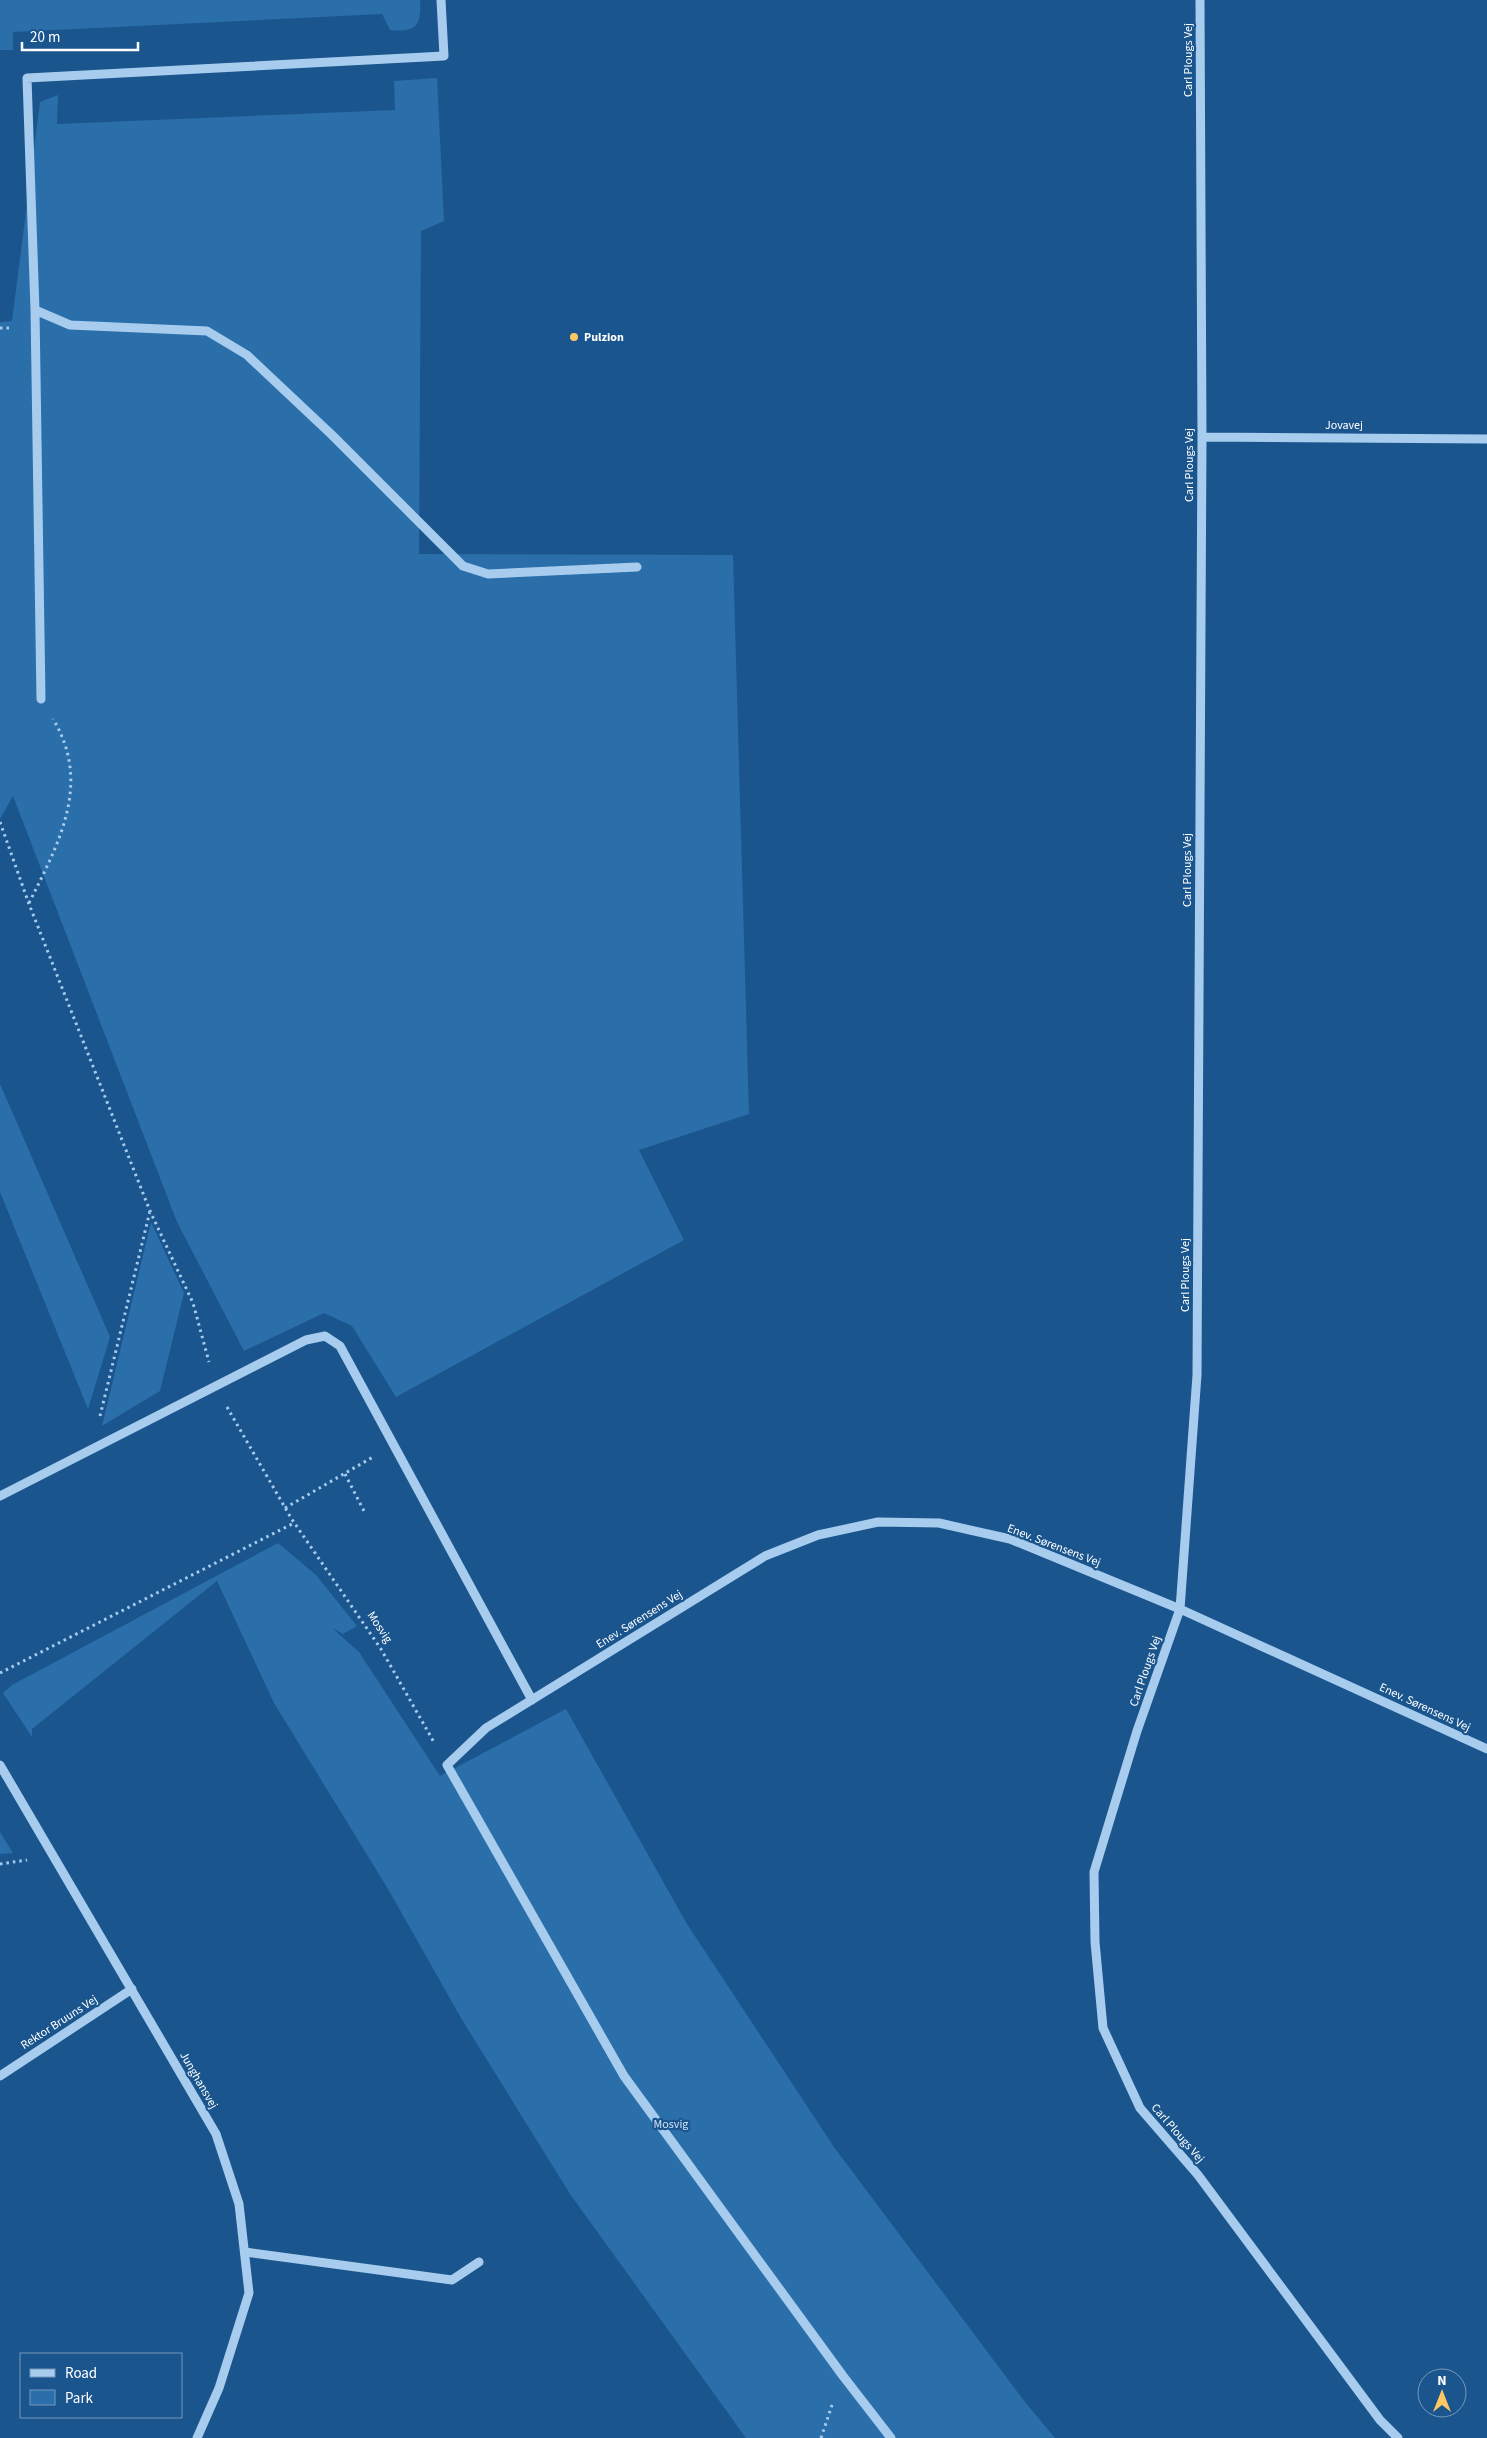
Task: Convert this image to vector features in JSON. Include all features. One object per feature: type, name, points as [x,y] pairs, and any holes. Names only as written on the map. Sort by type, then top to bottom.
[{"type":"street","points":[[41,699],[35,310],[27,78],[444,56],[441,0]]},
{"type":"street","name":"Carl Plougs Vej","points":[[1200,0],[1202,437],[1197,1375],[1180,1609],[1137,1732],[1094,1872],[1094,1937],[1103,2028],[1140,2108],[1198,2175],[1380,2420],[1398,2438]]},
{"type":"street","points":[[35,310],[70,326],[207,331],[247,355],[332,435],[463,566],[488,574],[637,567]]},
{"type":"street","name":"Jovavej","points":[[1202,437],[1487,439]]},
{"type":"street","points":[[0,1496],[306,1340],[325,1336],[340,1346],[532,1700]]},
{"type":"street","name":"Enev. Sørensens Vej","points":[[447,1765],[486,1728],[765,1556],[818,1535],[878,1522],[939,1523],[1010,1539],[1180,1609],[1487,1749]]},
{"type":"street","name":"Junghansvej","points":[[0,1765],[216,2134],[239,2204],[250,2293],[219,2388],[197,2438]]},
{"type":"street","points":[[447,1765],[624,2076],[843,2376],[891,2438]]},
{"type":"street","name":"Rektor Bruuns Vej","points":[[0,2076],[132,1989]]},
{"type":"street","points":[[245,2252],[452,2280],[479,2262]]},
{"type":"path","points":[[29,904],[55,851],[71,802],[71,764],[56,724],[41,699]]},
{"type":"path","name":"Mosvig","points":[[0,822],[29,904],[150,1211],[193,1303],[215,1386],[294,1523],[381,1649],[447,1765]]},
{"type":"path","points":[[92,1448],[150,1211]]},
{"type":"path","points":[[285,1508],[394,1444]]},
{"type":"path","points":[[345,1474],[366,1513]]},
{"type":"path","points":[[0,1673],[294,1523]]},
{"type":"path","points":[[820,2438],[843,2376]]},
{"type":"green space","points":[[0,0],[420,0],[420,16],[416,26],[399,31],[390,30],[382,14],[13,32],[13,50],[0,50]]},
{"type":"green space","points":[[437,78],[444,221],[421,231],[419,554],[733,555],[749,1114],[639,1150],[684,1240],[396,1397],[352,1326],[324,1313],[244,1351],[177,1222],[13,796],[0,819],[0,322],[12,321],[40,102],[58,95],[57,124],[395,110],[394,81]]},
{"type":"green space","points":[[0,1084],[110,1337],[88,1409],[0,1192]]},
{"type":"green space","points":[[151,1222],[184,1293],[160,1391],[102,1426]]},
{"type":"green space","name":"Mosvig","points":[[278,1543],[316,1575],[357,1626],[343,1634],[332,1628],[359,1652],[440,1776],[566,1709],[687,1924],[834,2147],[1025,2402],[1055,2438],[746,2438],[570,2194],[461,2018],[388,1889],[274,1703],[217,1581],[32,1729],[32,1737],[3,1693],[12,1685]]},
{"type":"green space","points":[[0,1832],[13,1853],[0,1854]]},
{"type":"place","name":"Pulzion","points":[[574,337]]}]
